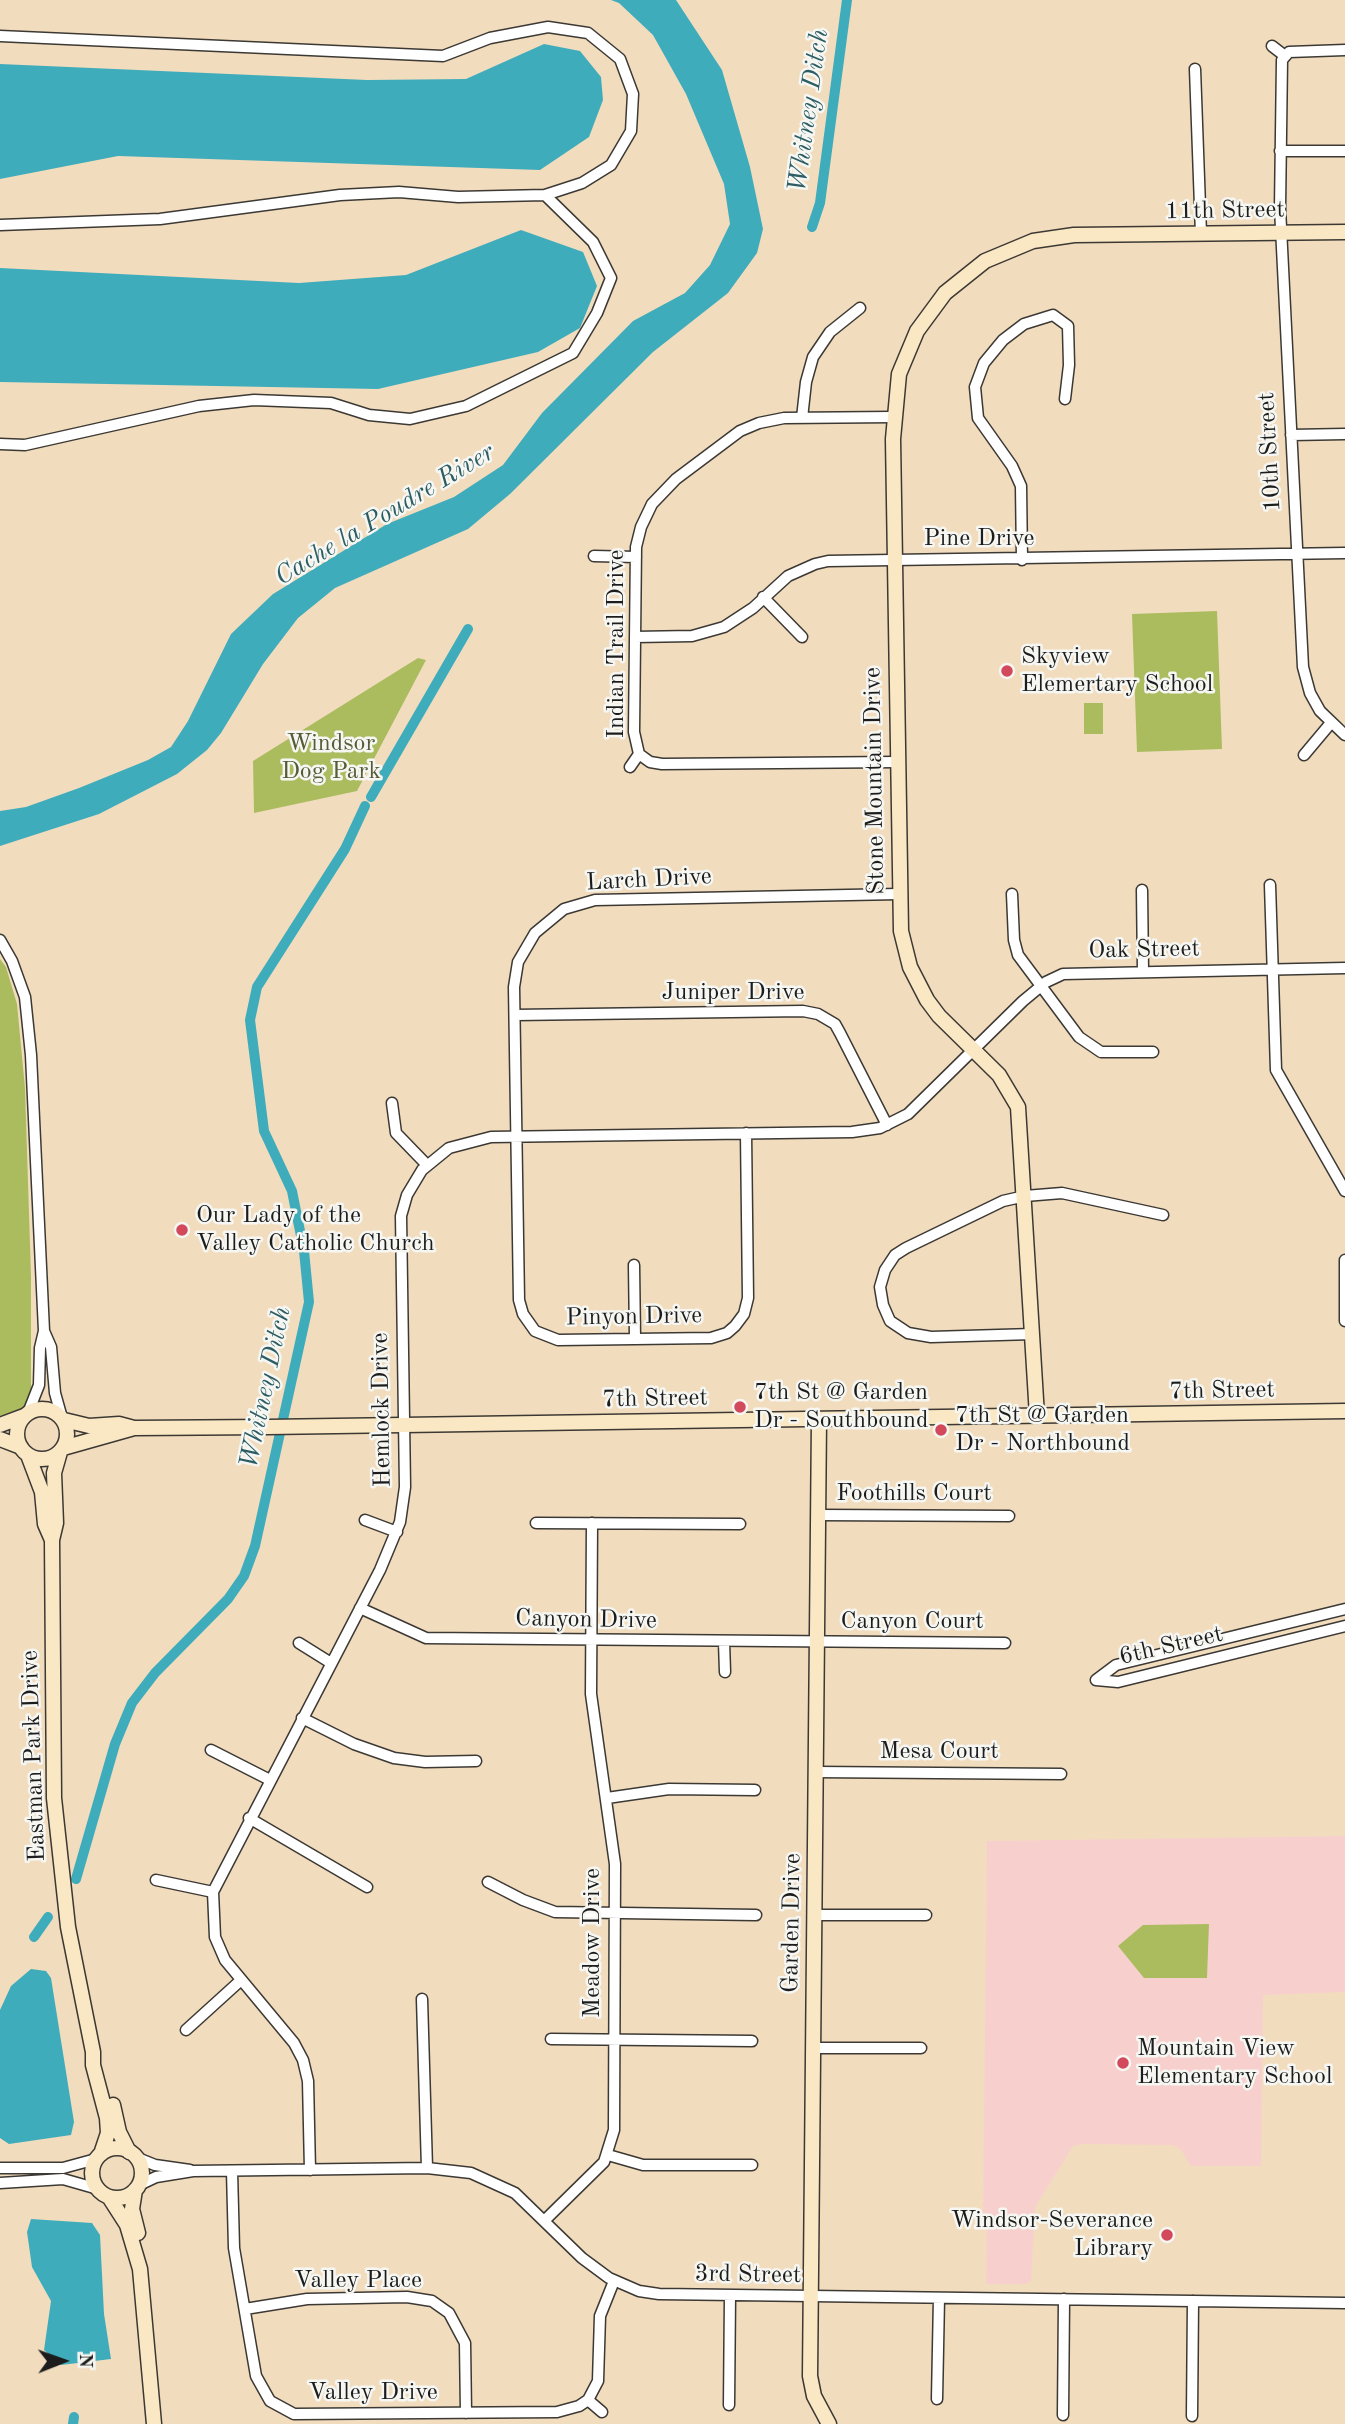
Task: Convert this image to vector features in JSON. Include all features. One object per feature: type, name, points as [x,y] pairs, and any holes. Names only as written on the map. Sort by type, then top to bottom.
[{"type":"street","points":[[0,36],[443,56],[490,38],[548,27],[588,33],[620,58],[634,94],[631,131],[611,165],[582,183],[544,195],[458,197],[399,192],[340,195],[160,219],[0,225]]},
{"type":"street","points":[[1272,46],[1284,56],[1299,51],[1345,50]]},
{"type":"street","name":"10th Street","points":[[1284,56],[1281,66],[1281,233],[1303,667],[1314,701],[1330,724],[1345,735]]},
{"type":"street","points":[[1195,69],[1201,234]]},
{"type":"street","points":[[1280,151],[1345,150]]},
{"type":"street","points":[[0,444],[25,444],[199,406],[254,400],[331,403],[369,415],[410,419],[466,406],[573,353],[597,313],[611,278],[593,242],[544,195]]},
{"type":"street","name":"11th Street","points":[[1105,235],[1345,232]]},
{"type":"street","name":"Stone Mountain Drive","points":[[1037,1416],[1018,1107],[1004,1082],[939,1016],[916,981],[903,943],[899,894],[893,417],[899,374],[917,331],[934,306],[963,276],[998,254],[1033,241],[1053,237],[1105,235]]},
{"type":"street","points":[[802,418],[806,382],[813,358],[830,332],[860,308]]},
{"type":"street","points":[[1022,561],[1021,486],[1012,466],[978,418],[975,387],[984,363],[1003,340],[1024,324],[1053,315],[1068,326],[1069,365],[1065,399]]},
{"type":"street","name":"Indian Trail Drive","points":[[893,417],[773,419],[747,427],[676,480],[647,513],[641,527],[636,557],[634,732],[639,754],[650,762],[662,764],[897,762]]},
{"type":"street","points":[[1291,435],[1345,434]]},
{"type":"street","name":"Pine Drive","points":[[635,636],[705,634],[734,622],[788,576],[815,564],[894,560],[1022,561],[1074,556],[1345,553]]},
{"type":"street","points":[[594,556],[636,557]]},
{"type":"street","points":[[763,597],[802,637]]},
{"type":"street","points":[[1304,755],[1330,724]]},
{"type":"street","points":[[630,767],[639,754]]},
{"type":"street","points":[[1270,885],[1276,1070],[1345,1191]]},
{"type":"street","points":[[1142,890],[1143,971]]},
{"type":"street","name":"Larch Drive","points":[[517,1137],[516,973],[525,948],[540,927],[576,904],[595,900],[899,894]]},
{"type":"street","points":[[1012,894],[1014,940],[1018,955],[1040,987],[1089,1046],[1101,1052],[1153,1052]]},
{"type":"street","points":[[0,940],[17,973],[27,1013],[44,1331],[40,1348],[39,1385],[18,1427],[24,1451]]},
{"type":"street","name":"Oak Street","points":[[973,1051],[1040,987],[1051,979],[1075,972],[1345,968]]},
{"type":"street","name":"Juniper Drive","points":[[515,1015],[803,1011],[818,1014],[835,1024],[887,1125]]},
{"type":"street","points":[[392,1103],[396,1133],[426,1164],[464,1142],[517,1137],[852,1132],[887,1125],[908,1114],[973,1051]]},
{"type":"street","name":"Pinyon Drive","points":[[517,1137],[519,1300],[523,1314],[535,1331],[551,1339],[635,1339],[717,1337],[735,1326],[744,1314],[748,1298],[746,1133]]},
{"type":"street","name":"Hemlock Drive","points":[[310,2170],[308,2081],[303,2060],[294,2043],[240,1981],[215,1937],[213,1892],[397,1532],[405,1487],[401,1216],[412,1185],[426,1164]]},
{"type":"street","points":[[1033,1334],[917,1337],[896,1327],[890,1321],[880,1287],[891,1260],[906,1248],[1003,1201],[1025,1196],[1062,1193],[1163,1215]]},
{"type":"street","points":[[1345,1260],[1345,1321]]},
{"type":"street","points":[[634,1265],[635,1339]]},
{"type":"street","points":[[0,1439],[44,1459],[61,1450],[67,1437],[55,1392],[51,1347],[44,1331]]},
{"type":"street","points":[[0,1425],[26,1414],[50,1409],[62,1419]]},
{"type":"street","name":"7th Street","points":[[62,1419],[89,1426],[119,1424],[134,1428],[295,1427],[1345,1411]]},
{"type":"street","name":"Garden Drive","points":[[819,1419],[810,2297],[812,2385],[829,2424]]},
{"type":"street","name":"7th Street","points":[[61,1450],[134,1428]]},
{"type":"street","name":"Eastman Park Drive","points":[[61,1450],[54,1473],[56,1523],[52,1540],[57,1835],[68,1927],[93,2052],[93,2065],[107,2118],[108,2133],[98,2157]]},
{"type":"street","name":"Eastman Park Drive","points":[[24,1451],[40,1483],[45,1524],[52,1540]]},
{"type":"street","name":"Foothills Court","points":[[819,1515],[1009,1516]]},
{"type":"street","points":[[365,1520],[397,1532]]},
{"type":"street","points":[[536,1523],[740,1524]]},
{"type":"street","name":"Meadow Drive","points":[[545,2220],[588,2180],[608,2155],[614,2130],[615,1864],[591,1694],[592,1523]]},
{"type":"street","name":"Canyon Drive","points":[[360,1608],[426,1639],[818,1643]]},
{"type":"street","name":"6th Street","points":[[1345,1609],[1116,1665],[1096,1680],[1118,1682],[1345,1626]]},
{"type":"street","points":[[724,1642],[725,1672]]},
{"type":"street","points":[[299,1643],[331,1663]]},
{"type":"street","name":"Canyon Court","points":[[818,1643],[1005,1643]]},
{"type":"street","points":[[302,1718],[354,1744],[394,1758],[425,1762],[476,1761]]},
{"type":"street","points":[[211,1750],[270,1780]]},
{"type":"street","name":"Mesa Court","points":[[816,1772],[1061,1774]]},
{"type":"street","points":[[607,1798],[669,1789],[755,1790]]},
{"type":"street","points":[[250,1818],[367,1888]]},
{"type":"street","points":[[156,1880],[213,1892]]},
{"type":"street","points":[[488,1882],[555,1912],[756,1915]]},
{"type":"street","points":[[814,1914],[926,1915]]},
{"type":"street","points":[[186,2030],[240,1981]]},
{"type":"street","points":[[422,1999],[427,2168]]},
{"type":"street","points":[[551,2039],[752,2041]]},
{"type":"street","points":[[813,2048],[921,2048]]},
{"type":"street","name":"Eastman Park Drive","points":[[93,2052],[101,2064],[119,2132],[132,2154]]},
{"type":"street","points":[[0,2168],[63,2168],[114,2149],[132,2154],[141,2170],[132,2209],[143,2251],[140,2269]]},
{"type":"street","name":"3rd Street","points":[[132,2154],[155,2165],[193,2171],[427,2168],[460,2170],[496,2182],[515,2193],[582,2258],[614,2281],[659,2294],[1345,2302]]},
{"type":"street","points":[[608,2155],[643,2165],[751,2165]]},
{"type":"street","points":[[98,2157],[92,2171],[103,2193],[127,2225],[140,2269],[154,2424]]},
{"type":"street","name":"3rd Street","points":[[137,2187],[156,2178],[193,2171]]},
{"type":"street","name":"Valley Drive","points":[[232,2171],[234,2242],[259,2384],[270,2401],[280,2408],[302,2416],[557,2412],[588,2400]]},
{"type":"street","points":[[0,2183],[63,2179],[103,2193],[124,2197],[137,2187]]},
{"type":"street","points":[[602,2412],[588,2400],[600,2372],[600,2316],[614,2281]]},
{"type":"street","points":[[729,2405],[730,2296]]},
{"type":"street","name":"Valley Place","points":[[245,2308],[307,2299],[407,2297],[432,2301],[454,2319],[464,2343],[466,2413]]},
{"type":"street","points":[[937,2399],[939,2298]]},
{"type":"street","points":[[1063,2415],[1064,2300]]},
{"type":"street","points":[[1192,2416],[1193,2301]]},
{"type":"shaded area","name":"Mountain View Elementary School","points":[[1345,1836],[1345,1992],[1263,1995],[1261,2166],[1191,2166],[1181,2150],[1173,2145],[1073,2146],[1035,2207],[1031,2281],[1025,2284],[986,2284],[987,2218],[983,2218],[987,1841]]},
{"type":"green space","points":[[1217,611],[1222,749],[1137,752],[1132,614]]},
{"type":"green space","name":"Windsor Dog Park","points":[[418,658],[426,660],[357,791],[254,813],[253,761]]},
{"type":"green space","points":[[1084,703],[1103,703],[1103,734],[1084,734]]},
{"type":"green space","points":[[0,959],[6,967],[17,1004],[25,1088],[31,1276],[31,1415],[0,1423]]},
{"type":"green space","points":[[1209,1924],[1207,1978],[1144,1978],[1118,1946],[1143,1925]]},
{"type":"water","points":[[611,0],[676,0],[722,70],[750,167],[763,229],[757,253],[728,293],[653,352],[510,494],[468,529],[335,588],[298,618],[263,664],[221,733],[207,750],[177,774],[99,814],[0,846],[0,811],[26,807],[79,788],[148,760],[171,747],[188,721],[231,634],[273,594],[387,524],[454,497],[503,465],[542,413],[633,321],[685,293],[710,265],[730,224],[724,184],[686,94],[653,35],[619,3]]},
{"type":"water","points":[[544,44],[580,51],[601,77],[603,100],[589,137],[540,170],[118,156],[0,179],[0,64],[367,80],[466,79]]},
{"type":"water","points":[[521,230],[583,252],[597,286],[580,328],[538,352],[378,389],[0,382],[0,268],[299,283],[406,275]]},
{"type":"water","points":[[31,1969],[46,1971],[51,1978],[74,2122],[71,2135],[9,2144],[0,2138],[0,2010],[11,1986]]},
{"type":"water","points":[[31,2219],[92,2223],[100,2235],[104,2314],[111,2359],[61,2365],[44,2350],[51,2301],[32,2267],[27,2232]]},
{"type":"waterway","name":"Whitney Ditch","points":[[812,227],[820,203],[847,0]]},
{"type":"waterway","name":"Whitney Ditch","points":[[371,797],[468,629]]},
{"type":"waterway","name":"Whitney Ditch","points":[[76,1879],[115,1744],[132,1703],[155,1673],[228,1599],[244,1576],[255,1546],[309,1302],[304,1251],[292,1191],[264,1131],[250,1020],[257,987],[345,849],[365,806]]},
{"type":"waterway","name":"Whitney Ditch","points":[[34,1937],[48,1917]]},
{"type":"waterway","name":"Whitney Ditch","points":[[73,2424],[74,2417]]},
{"type":"place","name":"Skyview Elemertary School","points":[[1007,671]]},
{"type":"place","name":"Our Lady of the Valley Catholic Church","points":[[182,1230]]},
{"type":"place","name":"7th St @ Garden Dr - Southbound","points":[[740,1407]]},
{"type":"place","name":"7th St @ Garden Dr - Northbound","points":[[941,1430]]},
{"type":"place","name":"Mountain View Elementary School","points":[[1123,2063]]},
{"type":"place","name":"Windsor-Severance Library","points":[[1167,2235]]},
{"type":"water label","name":"Cache la Poudre River","points":[[385,515]]}]
